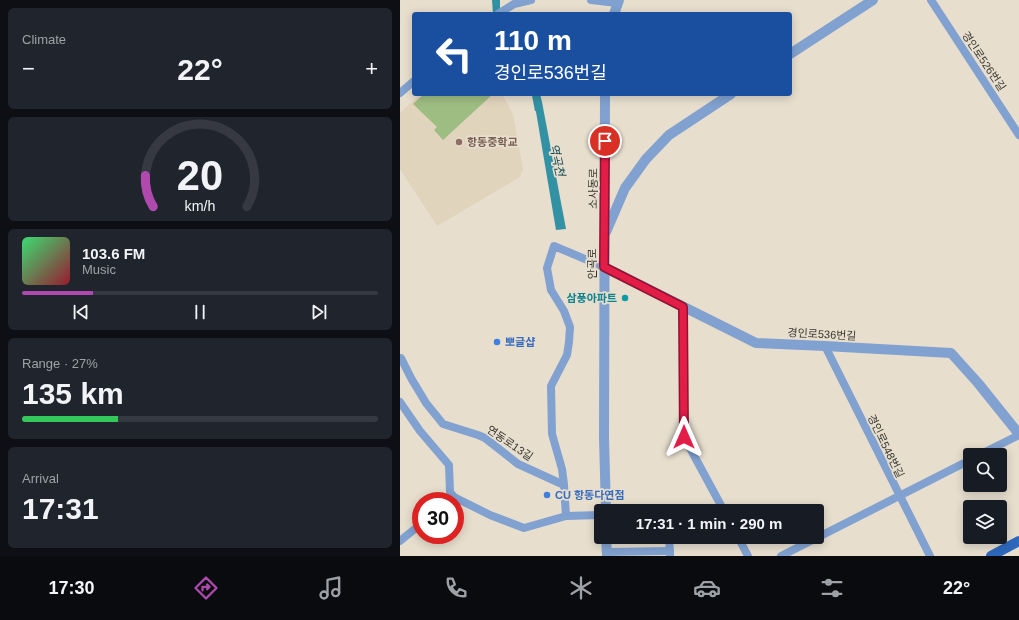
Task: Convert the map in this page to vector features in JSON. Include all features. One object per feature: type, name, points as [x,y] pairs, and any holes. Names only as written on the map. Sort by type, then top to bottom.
[{"type":"main road","points":[[990,556],[1019,541]]},
{"type":"street","points":[[590,0],[618,2],[615,12]]},
{"type":"street","points":[[792,53],[873,0]]},
{"type":"street","name":"경인로526번길","points":[[931,0],[1019,135]]},
{"type":"street","points":[[501,12],[514,4],[528,1]]},
{"type":"street","points":[[400,93],[412,83]]},
{"type":"street","name":"소사동로","points":[[604,235],[605,96]]},
{"type":"street","name":"안곡로","points":[[606,504],[604,438],[604,235],[625,188],[646,159],[669,135],[728,96]]},
{"type":"street","points":[[566,516],[562,469],[552,434],[552,386],[567,355],[570,327],[564,312],[551,290],[547,268],[554,246],[604,267]]},
{"type":"street","name":"경인로536번길","points":[[604,267],[756,343],[951,353],[978,382],[1019,435]]},
{"type":"street","points":[[683,307],[684,437],[720,504]]},
{"type":"street","name":"경인로548번길","points":[[825,346],[898,495],[930,556]]},
{"type":"street","name":"연동로13길","points":[[400,358],[426,402],[443,424],[485,438],[518,464],[564,485]]},
{"type":"street","points":[[400,402],[420,431],[449,465],[450,492]]},
{"type":"street","points":[[993,448],[1019,435]]},
{"type":"street","points":[[781,556],[898,495],[963,463]]},
{"type":"street","points":[[464,504],[524,528],[566,516],[594,514]]},
{"type":"street","points":[[400,541],[412,531]]},
{"type":"street","points":[[606,544],[607,554],[670,553]]},
{"type":"street","points":[[742,544],[748,556]]},
{"type":"shaded area","name":"항동중학교","points":[[418,96],[503,96],[513,114],[523,169],[520,177],[437,226],[400,169],[400,113]]},
{"type":"green space","points":[[422,96],[491,96],[443,140],[434,130],[437,127],[413,104]]},
{"type":"water","points":[[492,0],[500,0],[500,12],[493,12]]},
{"type":"water","points":[[533,96],[540,96],[542,102],[566,229],[556,230]]},
{"type":"waterway","name":"역곡천","points":[[533,96],[536,110]]},
{"type":"place","name":"항동중학교","points":[[459,142]]},
{"type":"place","name":"삼풍아파트","points":[[625,298]]},
{"type":"place","name":"뽀글샵","points":[[497,342]]},
{"type":"place","name":"CU 항동다연점","points":[[547,495]]},
{"type":"route","points":[[605,141],[604,267],[683,307],[684,437]]}]
